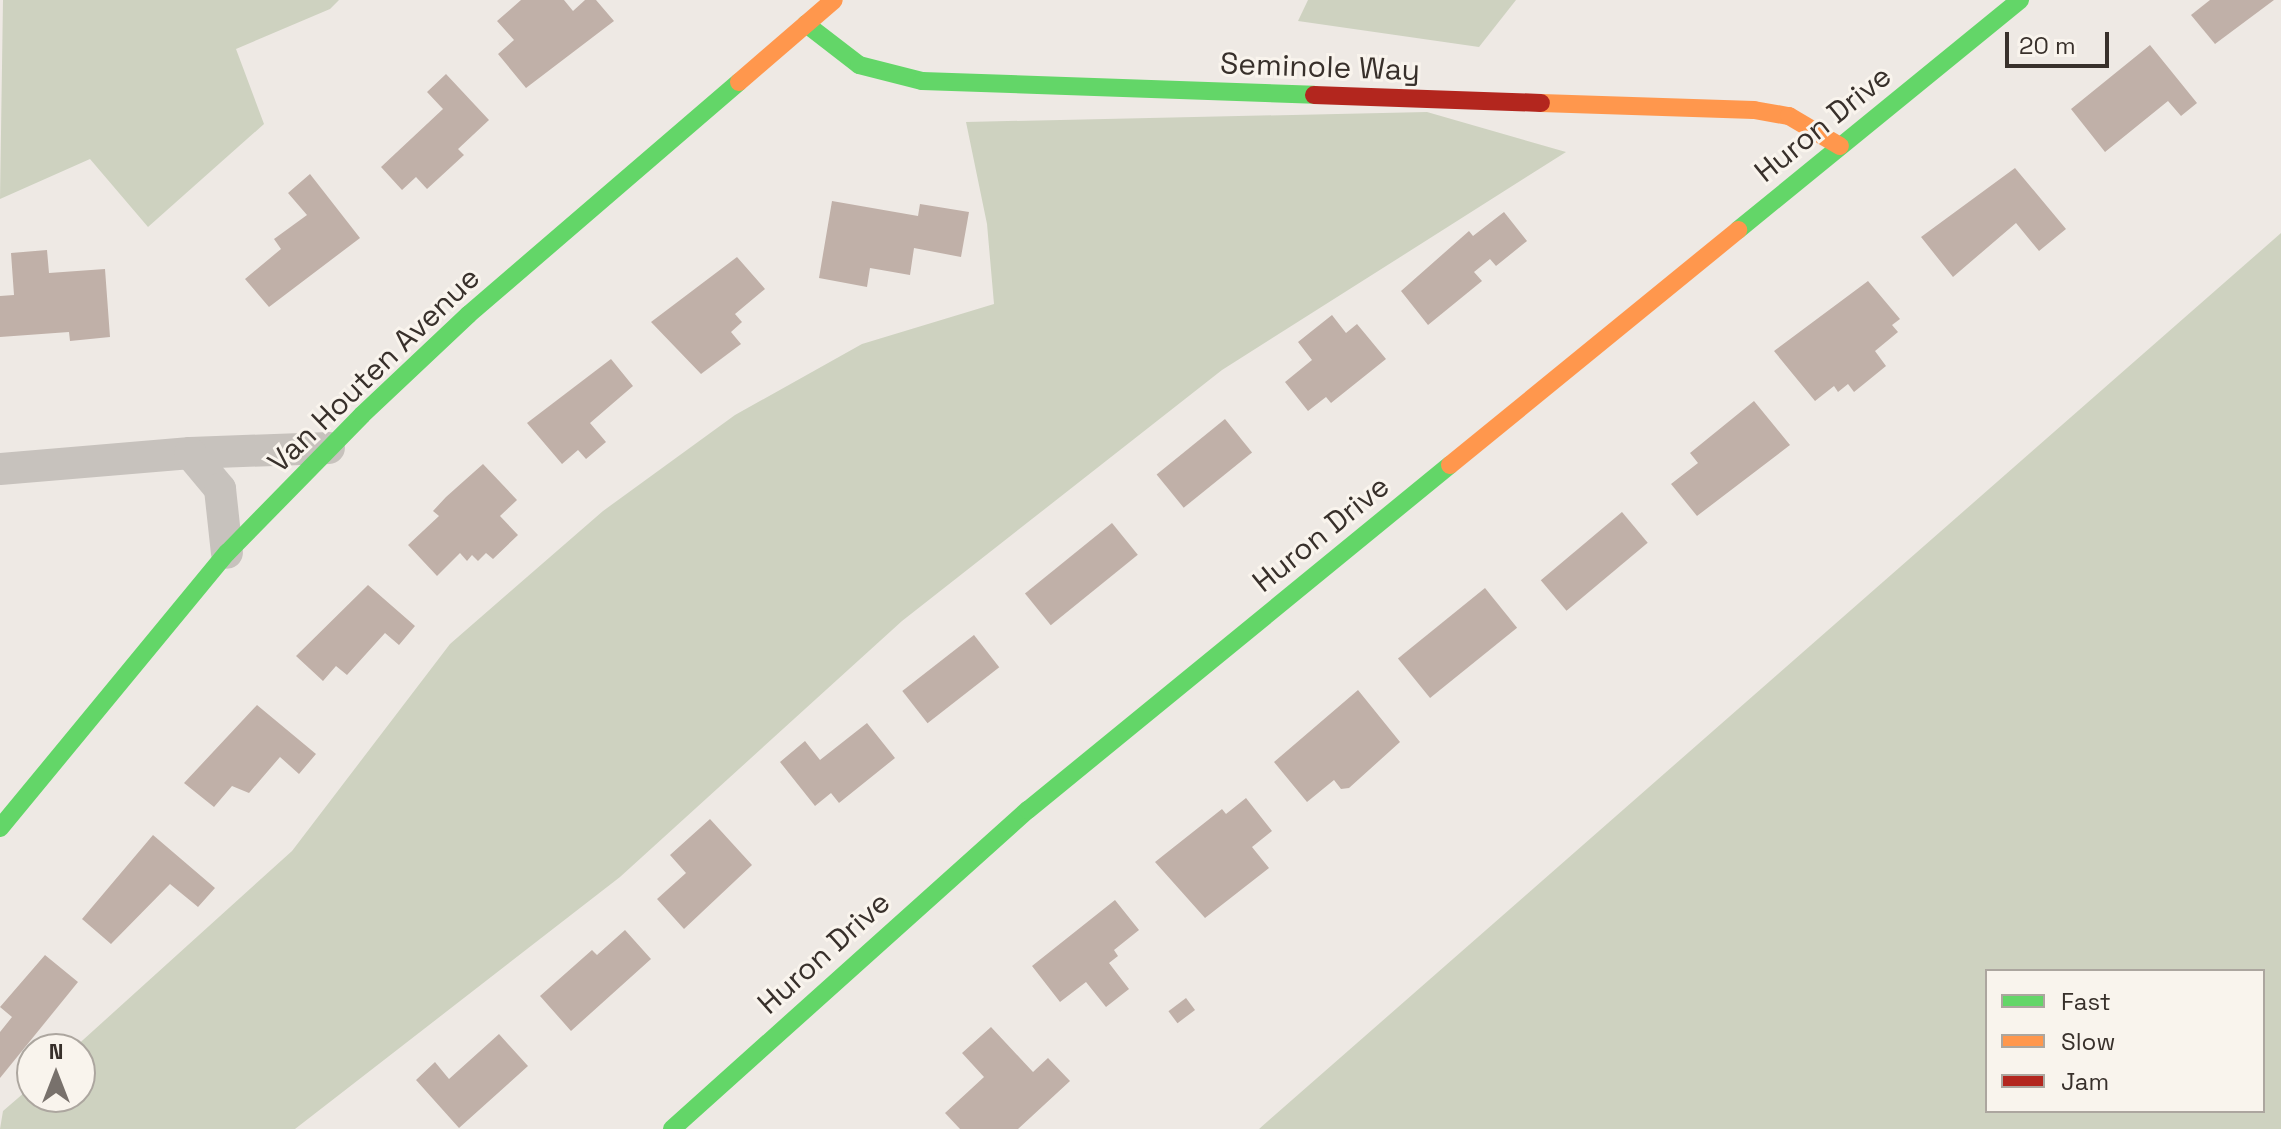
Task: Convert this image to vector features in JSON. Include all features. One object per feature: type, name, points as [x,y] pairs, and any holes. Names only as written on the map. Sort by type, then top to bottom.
[{"type":"street","name":"Van Houten Avenue","points":[[0,828],[227,553],[329,448],[468,315],[834,0]]},
{"type":"street","name":"Huron Drive","points":[[672,1129],[1028,810],[2020,0]]},
{"type":"street","name":"Seminole Way","points":[[806,24],[859,65],[922,81],[1754,110],[1789,116],[1840,146]]},
{"type":"street","points":[[0,469],[190,453],[329,448]]},
{"type":"street","points":[[190,453],[220,489],[227,553]]},
{"type":"green space","points":[[3,0],[339,0],[330,9],[236,49],[264,124],[148,227],[90,159],[0,199]]},
{"type":"green space","points":[[1308,0],[1516,0],[1479,47],[1298,21]]},
{"type":"green space","points":[[1427,112],[1566,152],[1222,370],[902,621],[620,877],[295,1129],[0,1129],[3,1111],[16,1100],[16,1113],[96,1113],[96,1033],[91,1033],[292,851],[450,644],[603,511],[735,415],[862,344],[994,304],[987,224],[966,122]]},
{"type":"green space","points":[[2281,233],[2281,1129],[1259,1129]]},
{"type":"building","points":[[521,0],[564,0],[573,11],[585,0],[596,0],[614,21],[526,88],[498,54],[514,40],[497,21]]},
{"type":"building","points":[[2210,0],[2274,0],[2215,44],[2191,15]]},
{"type":"building","points":[[2150,45],[2197,103],[2181,116],[2168,101],[2105,152],[2071,109]]},
{"type":"building","points":[[446,74],[489,120],[458,149],[464,155],[427,189],[416,177],[402,190],[381,167],[443,109],[427,92]]},
{"type":"building","points":[[2015,168],[2066,229],[2039,251],[2016,223],[1953,277],[1921,237]]},
{"type":"building","points":[[310,174],[360,238],[269,307],[245,279],[281,249],[274,239],[307,215],[288,193]]},
{"type":"building","points":[[832,201],[918,216],[920,204],[969,212],[961,257],[914,248],[910,275],[870,268],[867,287],[819,278]]},
{"type":"building","points":[[1504,212],[1527,241],[1496,266],[1490,259],[1474,272],[1482,281],[1428,325],[1401,291],[1469,231],[1473,236]]},
{"type":"building","points":[[47,250],[49,273],[105,269],[110,337],[70,341],[69,332],[0,337],[0,296],[14,295],[11,253]]},
{"type":"building","points":[[737,257],[765,289],[735,314],[742,322],[731,332],[741,344],[701,374],[651,322]]},
{"type":"building","points":[[1868,281],[1900,319],[1892,325],[1898,332],[1875,351],[1886,366],[1854,392],[1848,384],[1838,392],[1834,386],[1815,401],[1774,351]]},
{"type":"building","points":[[1332,315],[1346,333],[1357,324],[1386,359],[1331,403],[1326,397],[1308,411],[1285,382],[1312,360],[1298,342]]},
{"type":"building","points":[[611,359],[633,386],[590,423],[606,442],[586,459],[578,450],[562,464],[527,423]]},
{"type":"building","points":[[1754,401],[1790,445],[1697,516],[1671,484],[1698,463],[1690,453]]},
{"type":"building","points":[[1225,419],[1252,452],[1184,508],[1157,474]]},
{"type":"building","points":[[483,464],[517,500],[500,516],[518,535],[493,559],[486,553],[478,561],[472,555],[467,561],[460,553],[437,576],[408,545],[439,516],[433,511]]},
{"type":"building","points":[[1622,512],[1648,543],[1567,611],[1541,580]]},
{"type":"building","points":[[1112,523],[1138,555],[1051,625],[1025,593]]},
{"type":"building","points":[[368,585],[415,626],[399,645],[385,633],[347,675],[336,666],[323,681],[296,656]]},
{"type":"building","points":[[1485,588],[1517,628],[1430,698],[1398,658]]},
{"type":"building","points":[[974,635],[999,667],[928,723],[902,691]]},
{"type":"building","points":[[1358,690],[1400,742],[1349,788],[1341,789],[1334,780],[1307,802],[1274,762]]},
{"type":"building","points":[[257,705],[316,754],[299,774],[280,757],[249,793],[232,786],[214,807],[184,783]]},
{"type":"building","points":[[867,723],[895,758],[839,803],[831,793],[815,806],[780,762],[805,741],[820,760]]},
{"type":"building","points":[[1246,798],[1272,831],[1252,847],[1269,868],[1205,918],[1155,862],[1222,809],[1226,814]]},
{"type":"building","points":[[710,819],[752,865],[684,929],[657,899],[686,873],[670,855]]},
{"type":"building","points":[[153,835],[215,888],[198,907],[170,884],[111,944],[82,919]]},
{"type":"building","points":[[1115,900],[1139,930],[1114,950],[1118,956],[1109,963],[1129,989],[1106,1007],[1086,982],[1060,1002],[1032,966]]},
{"type":"building","points":[[625,930],[651,959],[571,1031],[540,996],[592,950],[597,955]]},
{"type":"building","points":[[45,955],[78,982],[37,1033],[16,1033],[16,1058],[0,1078],[0,1032],[12,1017],[0,1007]]},
{"type":"building","points":[[1186,998],[1195,1010],[1177,1023],[1168,1011]]},
{"type":"building","points":[[991,1027],[1033,1072],[1048,1058],[1070,1081],[1018,1129],[960,1129],[945,1113],[984,1077],[962,1053]]},
{"type":"building","points":[[499,1034],[528,1066],[459,1128],[416,1080],[435,1062],[449,1079]]},
{"type":"traffic: fast","points":[[1738,230],[2020,0]]},
{"type":"traffic: fast","points":[[806,24],[859,65],[922,81],[1314,95]]},
{"type":"traffic: fast","points":[[0,828],[227,553],[362,415],[468,315],[739,82]]},
{"type":"traffic: fast","points":[[672,1129],[1028,810],[1450,465]]},
{"type":"traffic: slow","points":[[739,82],[834,0]]},
{"type":"traffic: slow","points":[[1541,103],[1754,110],[1789,116],[1840,146]]},
{"type":"traffic: slow","points":[[1450,465],[1738,230]]},
{"type":"traffic: jam","points":[[1314,95],[1541,103]]}]
